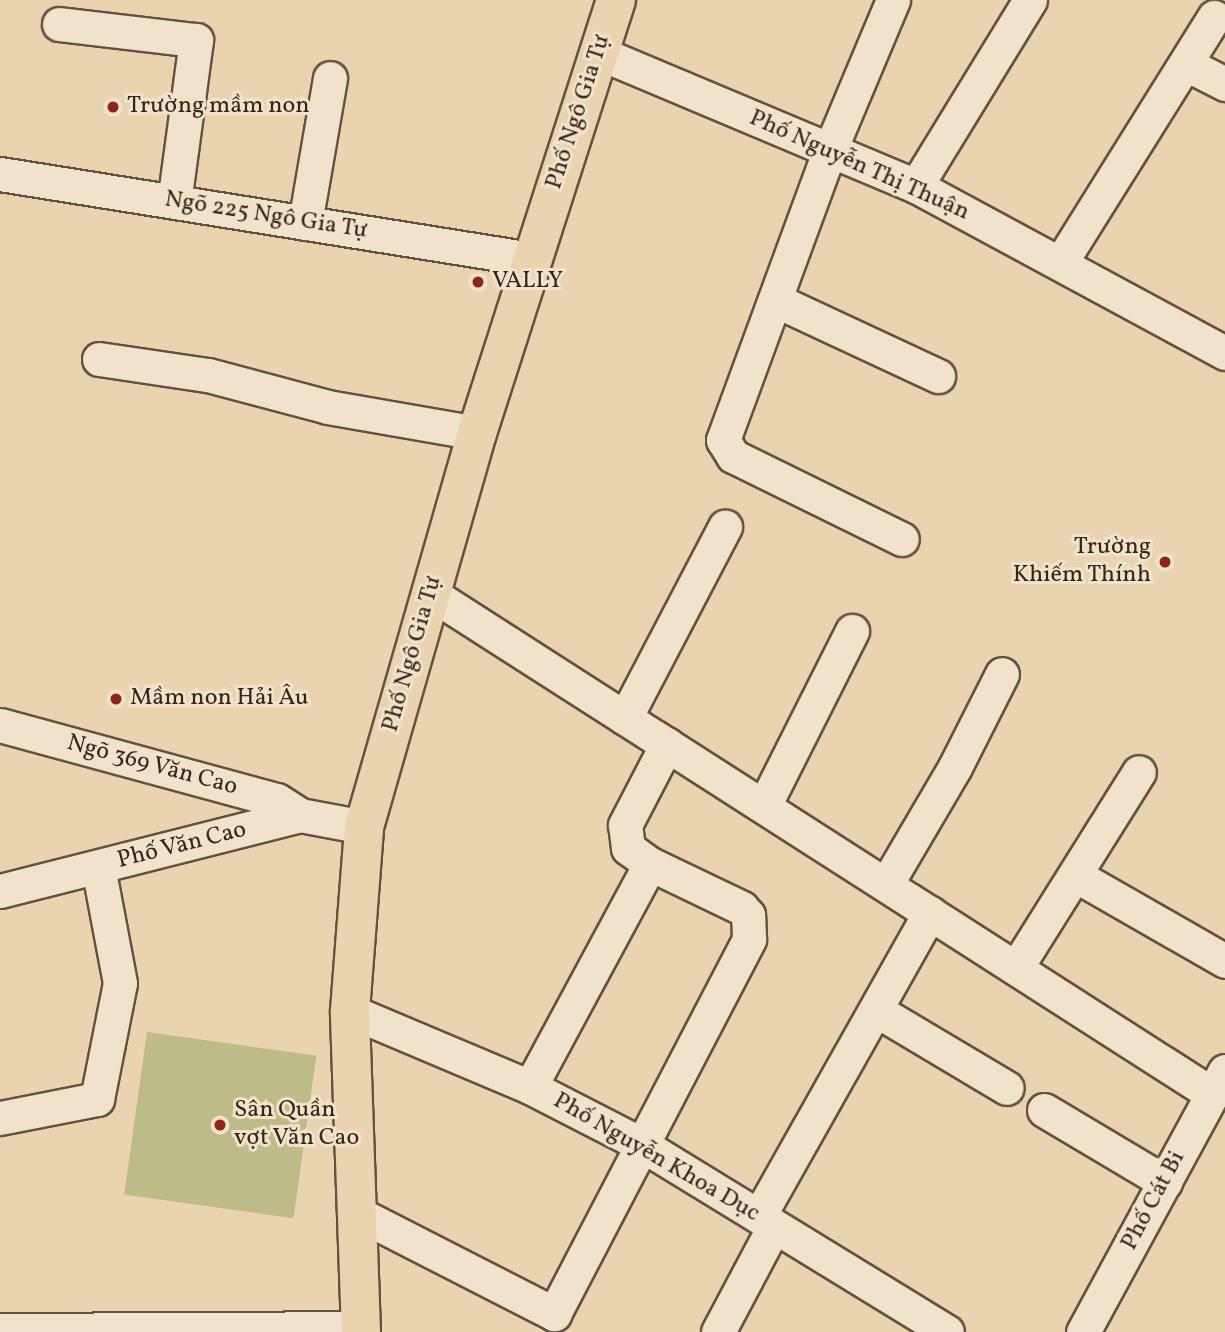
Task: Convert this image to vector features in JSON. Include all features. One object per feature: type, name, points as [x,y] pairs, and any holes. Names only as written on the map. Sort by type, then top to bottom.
[{"type":"main road","name":"Phố Ngô Gia Tự","points":[[361,1330],[355,1212],[351,1011],[364,827],[477,433],[597,52],[616,0]]},
{"type":"street","points":[[893,0],[829,152],[725,427],[725,449],[902,538]]},
{"type":"street","points":[[916,186],[1030,0]]},
{"type":"street","points":[[1061,262],[1214,17]]},
{"type":"street","points":[[59,24],[196,40],[174,202]]},
{"type":"street","name":"Phố Nguyễn Thị Thuận","points":[[597,52],[829,152],[916,186],[1225,353]]},
{"type":"street","points":[[1186,64],[1225,84]]},
{"type":"street","points":[[305,223],[330,78]]},
{"type":"street","name":"Ngõ 225 Ngô Gia Tự","points":[[0,174],[531,259]]},
{"type":"street","points":[[775,300],[938,376]]},
{"type":"street","points":[[99,359],[208,375],[328,407],[477,433]]},
{"type":"street","points":[[625,718],[725,527]]},
{"type":"street","points":[[430,593],[1016,968],[1219,1082]]},
{"type":"street","points":[[764,806],[852,631]]},
{"type":"street","points":[[887,883],[955,767],[1002,674]]},
{"type":"street","name":"Ngõ 369 Văn Cao","points":[[0,725],[277,800],[300,816]]},
{"type":"street","points":[[355,1212],[554,1314],[639,1143],[749,939],[748,915],[730,900],[650,864],[628,848],[625,825],[667,744]]},
{"type":"street","points":[[1016,968],[1139,772]]},
{"type":"street","name":"Phố Văn Cao","points":[[0,891],[300,816],[364,827]]},
{"type":"street","points":[[530,1087],[650,864]]},
{"type":"street","points":[[0,1118],[97,1099],[120,983],[97,867]]},
{"type":"street","points":[[1075,875],[1225,961]]},
{"type":"street","points":[[718,1332],[766,1222],[876,1010],[930,913]]},
{"type":"street","points":[[876,1010],[1007,1088]]},
{"type":"street","name":"Phố Nguyễn Khoa Dục","points":[[351,1011],[530,1087],[639,1143],[766,1222],[893,1319],[947,1332]]},
{"type":"street","name":"Phố Cát Bi","points":[[1083,1332],[1219,1082]]},
{"type":"street","points":[[1044,1110],[1165,1182]]},
{"type":"street","points":[[0,1330],[361,1330]]},
{"type":"shaded area","name":"Sân Quần vợt Văn Cao","points":[[147,1032],[316,1056],[294,1218],[124,1194]]},
{"type":"place","name":"Trường mầm non","points":[[113,107]]},
{"type":"place","name":"VALLY","points":[[478,282]]},
{"type":"place","name":"Trường Khiếm Thính","points":[[1165,562]]},
{"type":"place","name":"Mầm non Hải Âu","points":[[116,699]]},
{"type":"place","name":"Sân Quần vợt Văn Cao","points":[[220,1125]]}]
